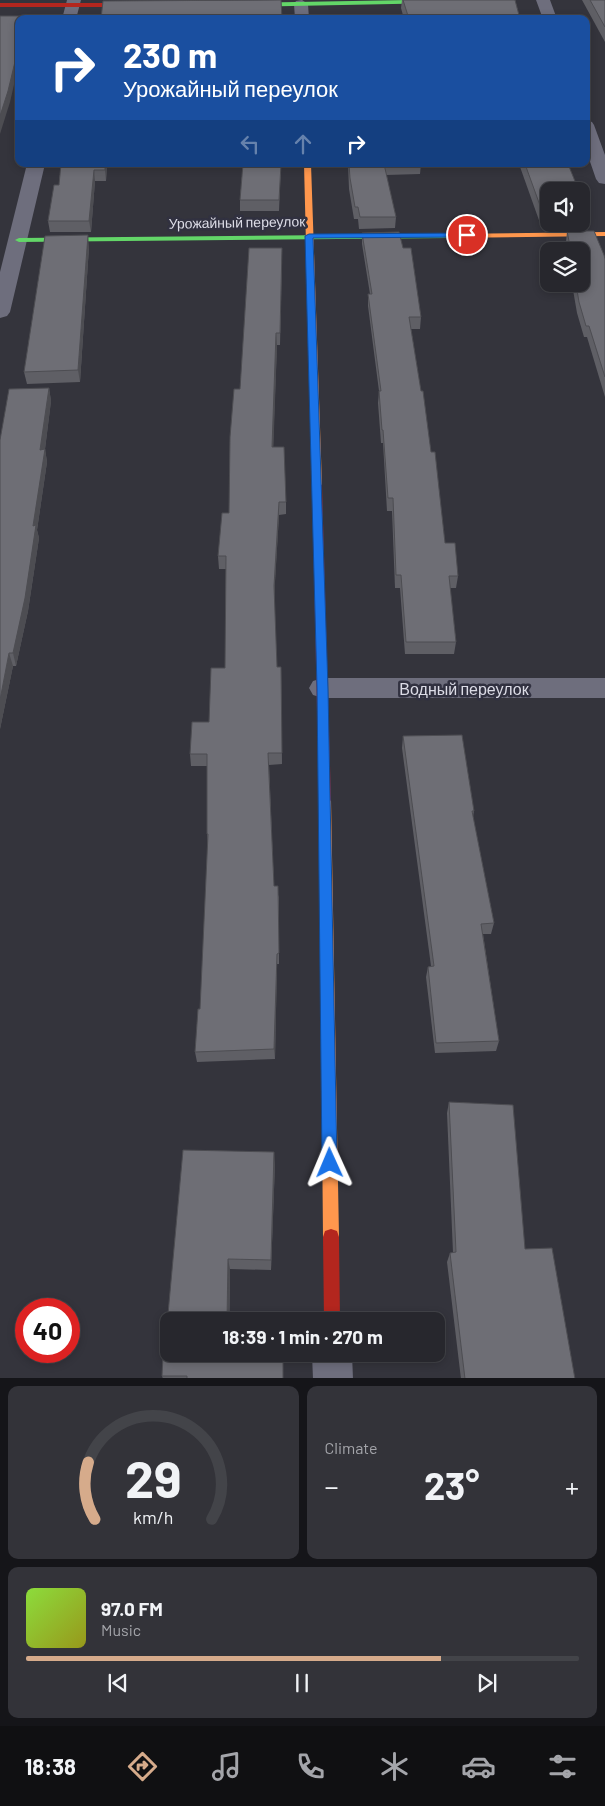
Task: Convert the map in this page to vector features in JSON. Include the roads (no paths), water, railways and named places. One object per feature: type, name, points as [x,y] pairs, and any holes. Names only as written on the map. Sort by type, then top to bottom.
[{"type":"street","points":[[232,5],[302,12],[494,0]]},
{"type":"street","points":[[543,0],[549,15]]},
{"type":"street","points":[[0,5],[72,8],[152,5]]},
{"type":"street","points":[[590,137],[605,180]]},
{"type":"street","points":[[0,312],[35,167]]},
{"type":"street","points":[[307,167],[323,688],[332,1312]]},
{"type":"street","name":"Урожайный переулок","points":[[19,240],[605,234]]},
{"type":"street","name":"Водный переулок","points":[[323,688],[605,688]]},
{"type":"street","points":[[332,1362],[333,1378]]}]
